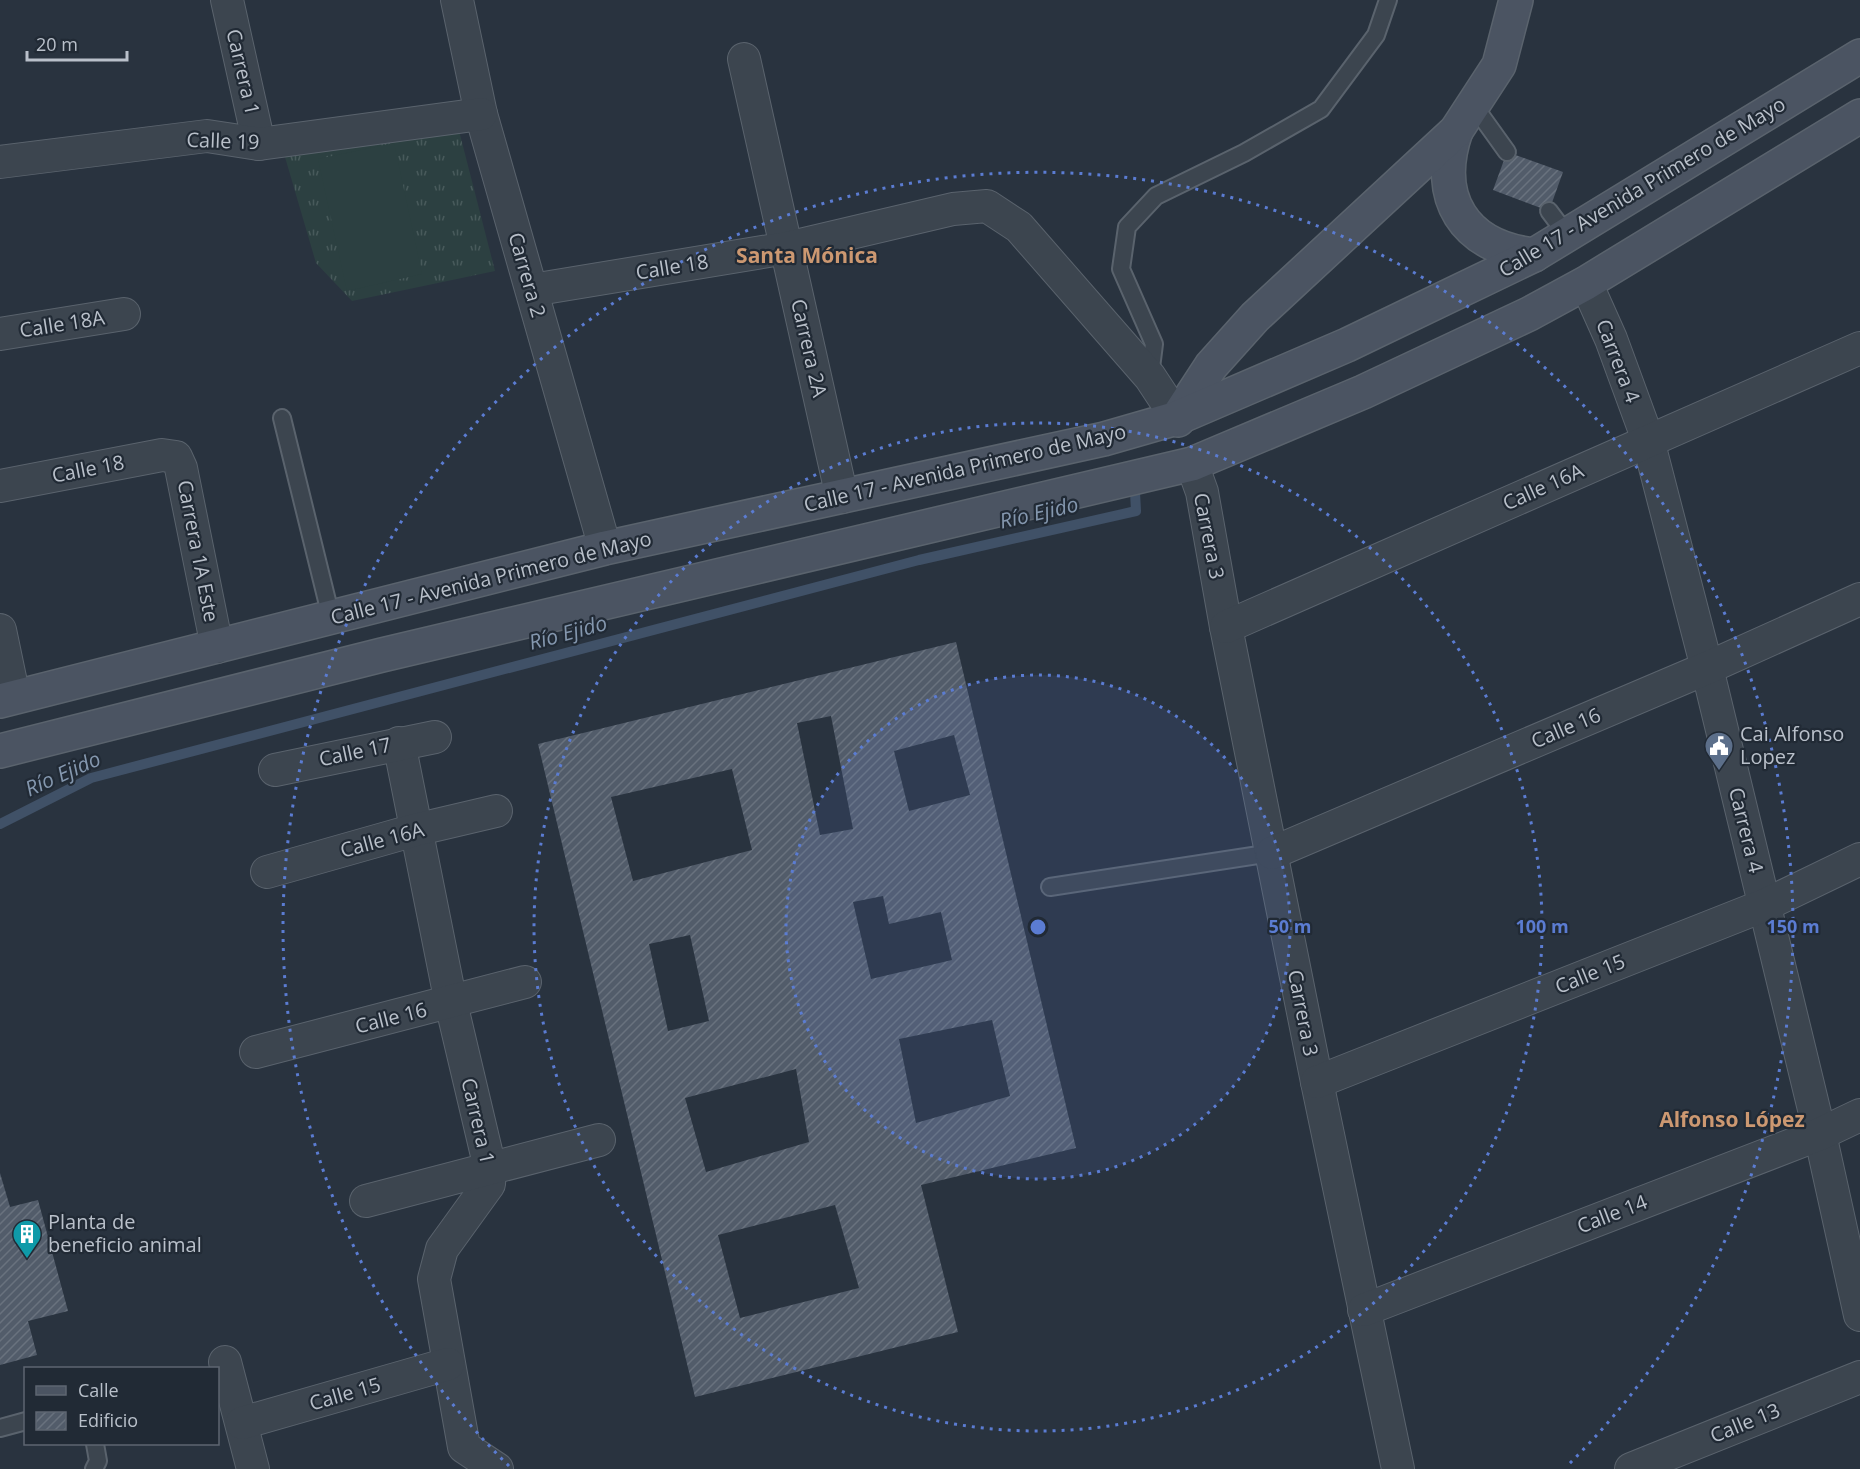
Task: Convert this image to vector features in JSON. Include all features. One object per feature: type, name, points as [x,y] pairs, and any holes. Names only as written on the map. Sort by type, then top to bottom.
[{"type":"main road","points":[[1516,0],[1499,65],[1465,119],[1449,152],[1448,174],[1451,195],[1460,215],[1474,232],[1492,245],[1512,253],[1534,255]]},
{"type":"main road","name":"Calle 17 - Avenida Primero de Mayo","points":[[7,699],[605,548],[1104,439],[1177,418],[1347,345],[1534,255],[1558,223],[1860,56]]},
{"type":"main road","points":[[0,751],[382,655],[1197,478],[1363,392],[1529,314],[1590,293],[1860,116]]},
{"type":"main road","points":[[1177,418],[1211,366],[1255,317],[1465,119]]},
{"type":"main road","name":"Carrera 3","points":[[1177,418],[1197,478]]},
{"type":"street","name":"Carrera 1","points":[[227,0],[259,144]]},
{"type":"street","name":"Carrera 2","points":[[457,0],[482,114],[605,548]]},
{"type":"street","name":"Carrera 2A","points":[[744,58],[842,497]]},
{"type":"street","name":"Calle 19","points":[[0,162],[207,136],[259,144],[482,114]]},
{"type":"street","name":"Carrera 3","points":[[987,206],[1019,226],[1150,377],[1177,418]]},
{"type":"street","name":"Calle 18","points":[[532,290],[786,248],[953,209],[987,206]]},
{"type":"street","name":"Carrera 4","points":[[1590,293],[1611,339],[1648,440],[1765,905],[1820,1134],[1860,1315]]},
{"type":"street","name":"Calle 18A","points":[[0,334],[124,314]]},
{"type":"street","name":"Calle 16A","points":[[1226,627],[1860,348]]},
{"type":"street","name":"Calle 18","points":[[0,486],[162,454],[176,457]]},
{"type":"street","name":"Carrera 1A Este","points":[[176,457],[181,468],[217,647]]},
{"type":"street","name":"Carrera 3","points":[[1197,478],[1210,533],[1226,627],[1317,1082],[1398,1469]]},
{"type":"street","name":"Calle 16","points":[[1272,853],[1707,668],[1860,599]]},
{"type":"street","points":[[0,630],[7,699]]},
{"type":"street","name":"Calle 17","points":[[276,770],[435,737]]},
{"type":"street","name":"Carrera 1","points":[[399,743],[451,1003],[490,1168],[489,1184],[442,1249],[434,1279],[465,1458],[497,1469]]},
{"type":"street","name":"Calle 16A","points":[[267,872],[415,830],[496,811]]},
{"type":"street","name":"Calle 15","points":[[1317,1082],[1765,905],[1860,859]]},
{"type":"street","name":"Calle 16","points":[[256,1052],[525,982]]},
{"type":"street","name":"Calle 14","points":[[1364,1310],[1820,1134],[1860,1115]]},
{"type":"street","points":[[366,1201],[599,1140]]},
{"type":"street","points":[[225,1362],[253,1469]]},
{"type":"street","name":"Calle 15","points":[[242,1423],[448,1364]]},
{"type":"street","name":"Calle 13","points":[[1631,1469],[1860,1377]]},
{"type":"lane","points":[[1150,377],[1154,344],[1121,269],[1127,227],[1156,196],[1244,153],[1321,109],[1376,35],[1388,0]]},
{"type":"lane","points":[[1465,119],[1507,152]]},
{"type":"lane","points":[[282,418],[331,617]]},
{"type":"lane","points":[[1050,887],[1272,853]]},
{"type":"lane","points":[[0,1428],[24,1421]]},
{"type":"lane","points":[[94,1469],[98,1461],[95,1445]]},
{"type":"green space","points":[[456,119],[495,271],[352,301],[316,263],[285,157]]},
{"type":"green space","points":[[394,143],[422,274],[347,291],[318,159]]},
{"type":"building","points":[[1507,152],[1563,172],[1549,211],[1493,190]]},
{"type":"building","points":[[956,642],[1076,1148],[921,1185],[958,1332],[695,1397],[538,744]],"holes":[[[831,716],[853,829],[820,835],[797,723]],[[954,735],[970,795],[909,811],[894,751]],[[732,769],[752,850],[633,881],[611,797]],[[883,896],[889,924],[941,912],[952,960],[871,979],[853,902]],[[690,935],[709,1021],[668,1031],[649,944]],[[992,1020],[1010,1096],[916,1123],[899,1039]],[[796,1069],[809,1142],[706,1172],[685,1098]],[[835,1205],[859,1288],[740,1318],[718,1235]]]},
{"type":"building","name":"Planta de beneficio animal","points":[[0,1173],[10,1207],[38,1200],[68,1311],[28,1321],[37,1355],[0,1365]]},
{"type":"waterway","name":"Río Ejido","points":[[0,824],[91,778],[919,560],[1136,511],[1135,492]]},
{"type":"place","name":"Cai Alfonso Lopez","points":[[1719,772]]},
{"type":"place","name":"Planta de beneficio animal","points":[[27,1260]]},
{"type":"district","name":"Santa Mónica","points":[[807,256]]},
{"type":"district","name":"Alfonso López","points":[[1732,1120]]}]
